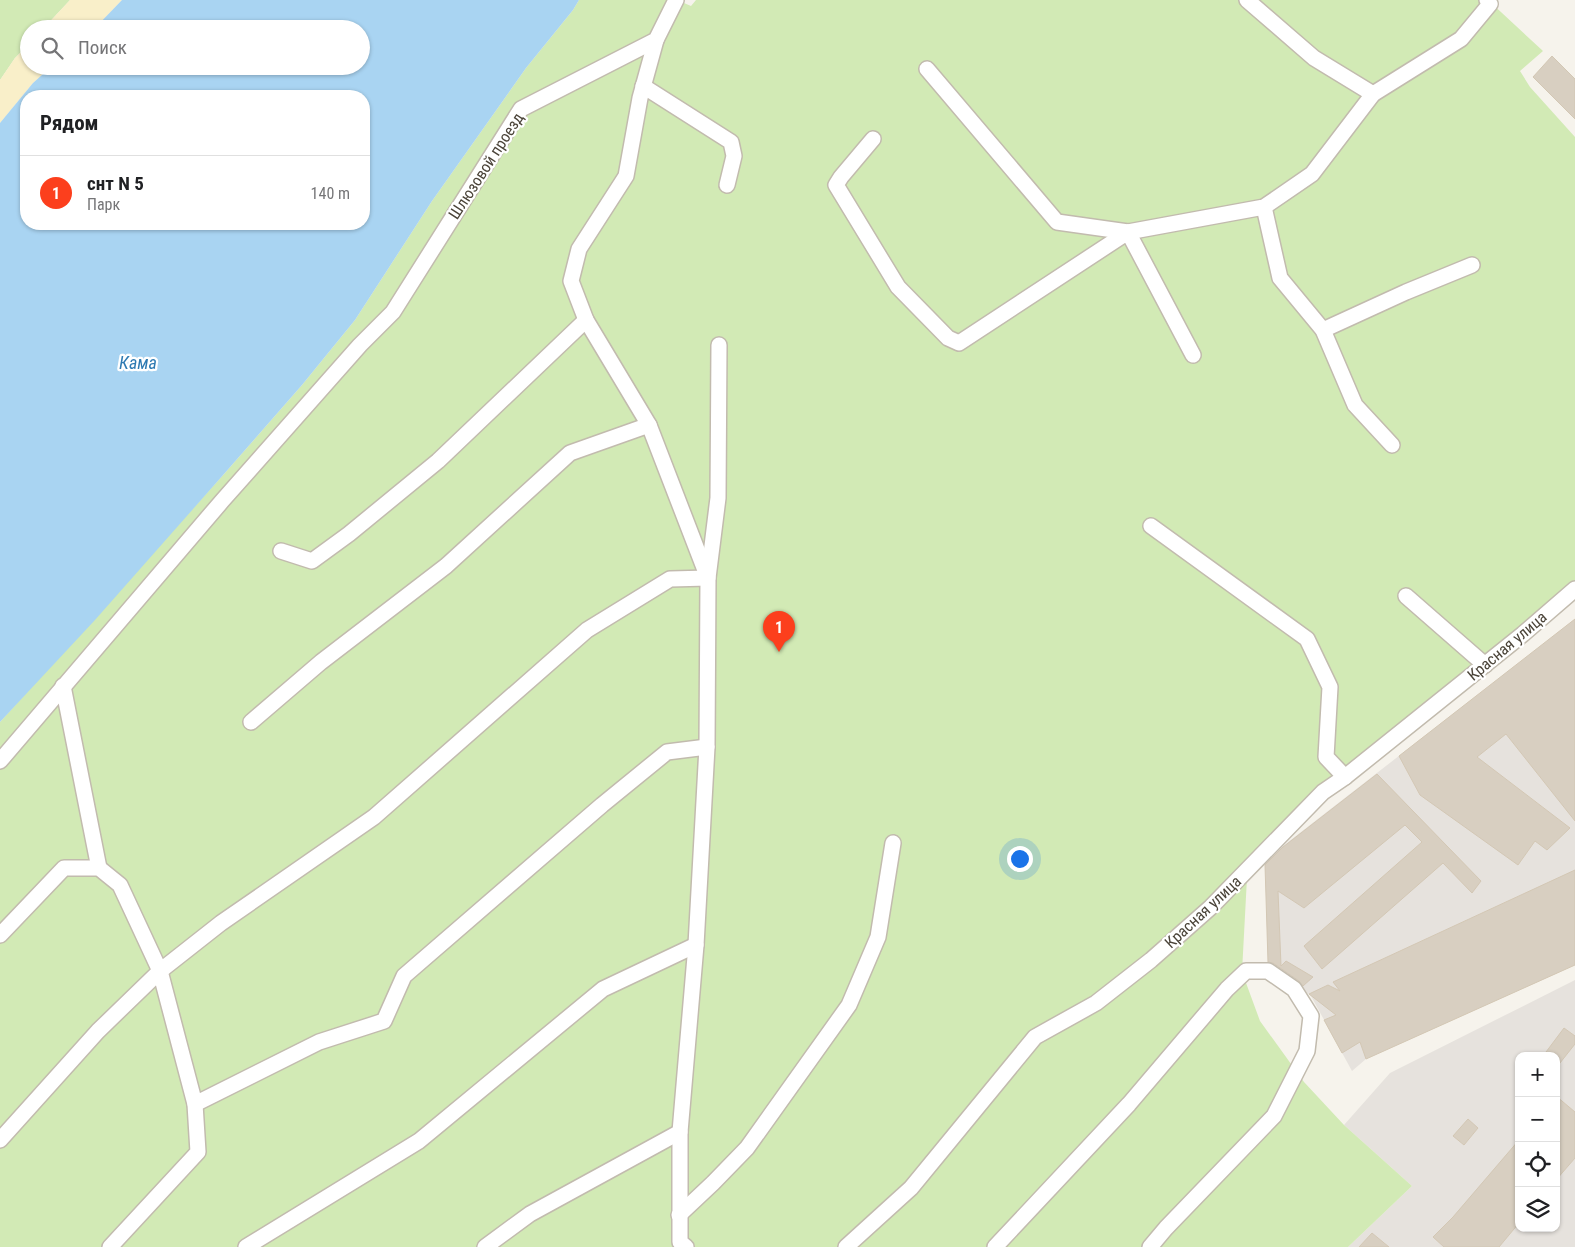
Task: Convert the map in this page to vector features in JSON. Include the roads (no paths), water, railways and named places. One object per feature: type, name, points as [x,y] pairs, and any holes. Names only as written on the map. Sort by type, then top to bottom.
[{"type":"street","points":[[676,0],[656,40],[640,98],[626,176],[579,249],[571,281],[586,320],[649,424],[708,578]]},
{"type":"street","points":[[1247,0],[1314,58],[1373,94]]},
{"type":"street","points":[[928,69],[1057,222],[1128,232],[1264,207],[1312,174],[1373,94],[1461,39],[1490,4],[1487,0]]},
{"type":"street","name":"Шлюзовой проезд","points":[[0,761],[222,501],[360,345],[393,312],[521,109],[656,40]]},
{"type":"street","points":[[643,86],[731,142],[734,156],[728,185]]},
{"type":"street","points":[[873,139],[836,185],[898,287],[948,338],[960,343],[1128,232]]},
{"type":"street","points":[[1264,207],[1280,278],[1323,330],[1355,405],[1392,445]]},
{"type":"street","points":[[1128,232],[1193,355]]},
{"type":"street","points":[[1323,330],[1406,292],[1472,265]]},
{"type":"street","points":[[281,551],[312,561],[349,534],[438,461],[586,320]]},
{"type":"street","points":[[686,1247],[680,1242],[680,1132],[696,945],[707,747],[708,578],[718,498],[719,345]]},
{"type":"street","points":[[251,722],[321,662],[446,566],[570,453],[649,424]]},
{"type":"street","points":[[1151,526],[1307,639],[1330,687],[1326,757],[1345,777]]},
{"type":"street","points":[[0,1140],[98,1031],[160,971],[221,923],[374,817],[586,630],[670,578],[708,578]]},
{"type":"street","name":"Красная улица","points":[[846,1247],[911,1188],[1035,1037],[1096,1003],[1151,960],[1211,907],[1323,792],[1345,777],[1485,665],[1575,589]]},
{"type":"street","points":[[1406,596],[1485,665]]},
{"type":"street","points":[[63,686],[99,868]]},
{"type":"street","points":[[195,1104],[319,1042],[384,1022],[404,976],[602,805],[667,752],[707,747]]},
{"type":"street","points":[[679,1215],[747,1148],[849,1005],[878,937],[893,843]]},
{"type":"street","points":[[0,936],[64,868],[99,868],[120,885],[160,971],[195,1104],[198,1152],[110,1247]]},
{"type":"street","points":[[246,1247],[419,1141],[603,989],[696,945]]},
{"type":"street","points":[[995,1247],[1129,1104],[1227,989],[1246,971],[1268,971],[1294,989],[1311,1016],[1307,1051],[1274,1116],[1150,1247]]},
{"type":"street","points":[[485,1247],[530,1214],[680,1132]]},
{"type":"water","name":"Кама","points":[[122,0],[579,0],[526,68],[432,201],[355,320],[302,385],[224,474],[95,620],[0,722],[0,123],[20,99],[20,230],[370,230],[370,90],[27,90],[42,75],[370,75],[370,20],[103,20]]},
{"type":"place","name":"снт N 5","points":[[779,652]]}]
